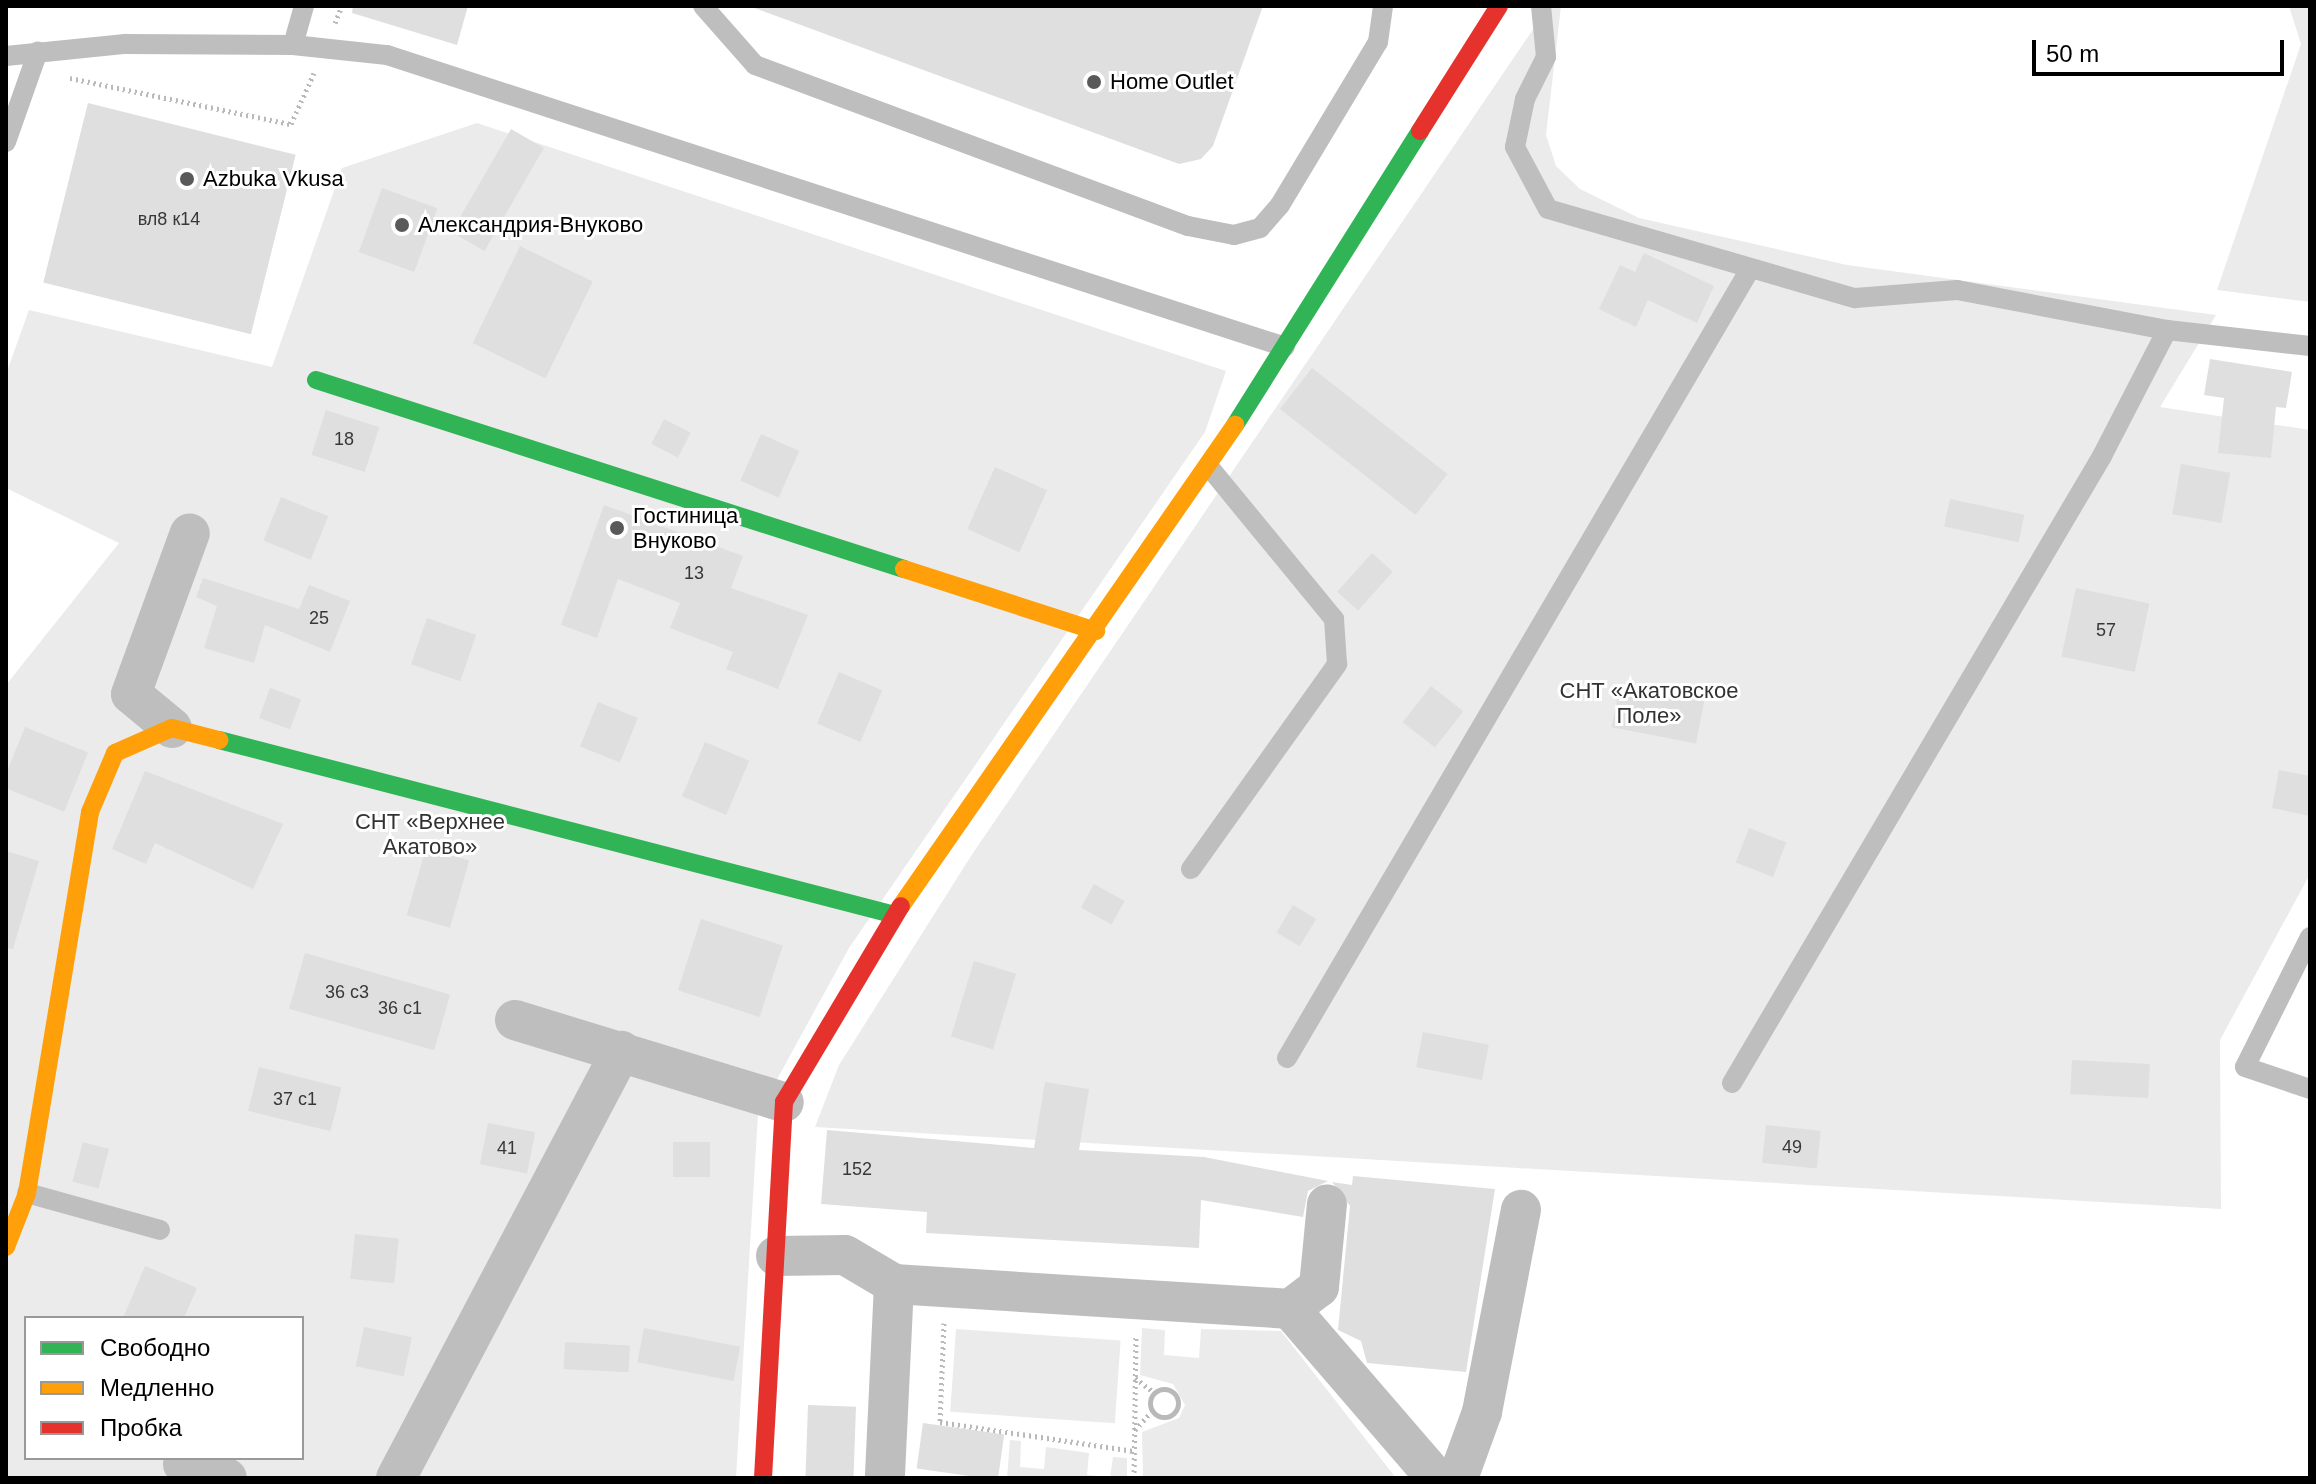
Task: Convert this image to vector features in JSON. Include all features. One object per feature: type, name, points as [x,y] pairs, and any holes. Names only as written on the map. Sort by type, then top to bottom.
[{"type":"street","points":[[763,1478],[784,1102],[895,915],[1209,467],[1499,6]]},
{"type":"street","points":[[316,380],[1096,631]]},
{"type":"street","points":[[190,533],[131,694],[172,728],[895,915]]},
{"type":"street","points":[[6,1247],[27,1193],[90,812],[115,753],[172,728]]},
{"type":"street","points":[[515,1020],[784,1102]]},
{"type":"street","points":[[396,1478],[621,1051]]},
{"type":"street","points":[[776,1256],[845,1255],[894,1284],[1290,1309],[1319,1287],[1327,1204]]},
{"type":"street","points":[[1458,1478],[1482,1412],[1521,1210]]},
{"type":"street","points":[[885,1478],[894,1284]]},
{"type":"street","points":[[1290,1309],[1436,1478]]},
{"type":"street","points":[[183,1464],[227,1478]]},
{"type":"lane","points":[[293,45],[304,6]]},
{"type":"lane","points":[[703,6],[755,65],[1188,226],[1234,235],[1260,228],[1280,205],[1378,42],[1383,6]]},
{"type":"lane","points":[[1541,6],[1546,57],[1525,99],[1515,147],[1548,209],[1749,271],[1855,298],[1957,290],[2167,330],[2310,346]]},
{"type":"lane","points":[[6,56],[38,51],[293,45],[387,55],[1285,347]]},
{"type":"lane","points":[[6,142],[27,73],[38,51]]},
{"type":"lane","points":[[1287,1058],[1749,271]]},
{"type":"lane","points":[[1732,1083],[2102,456],[2167,330]]},
{"type":"lane","points":[[1191,869],[1337,664],[1334,619],[1209,467]]},
{"type":"lane","points":[[2310,937],[2245,1067],[2310,1089]]},
{"type":"lane","points":[[27,1193],[160,1230]]},
{"type":"path","points":[[27,73],[291,124],[342,6]]},
{"type":"path","points":[[945,1287],[940,1422],[1134,1451]]},
{"type":"path","points":[[1134,1478],[1136,1299]]},
{"type":"path","points":[[1135,1378],[1155,1393],[1171,1391],[1178,1407],[1166,1417],[1152,1411]]},
{"type":"path","points":[[1134,1431],[1152,1411],[1155,1393]]},
{"type":"green space","name":"СНТ «Акатовское Поле»","points":[[1549,6],[1561,6],[1546,135],[1556,166],[1580,189],[1639,218],[1847,265],[2216,315],[2160,407],[2310,430],[2310,874],[2220,1040],[2221,1209],[815,1127],[839,1065],[971,856]]},
{"type":"green space","points":[[2289,6],[2310,6],[2310,302],[2217,290],[2301,44]]},
{"type":"green space","name":"СНТ «Верхнее Акатово»","points":[[477,123],[1226,371],[1205,432],[849,948],[758,1114],[736,1478],[6,1478],[6,685],[119,543],[6,488],[6,374],[29,310],[272,367],[342,168]]},
{"type":"green space","points":[[1142,1328],[1165,1330],[1164,1355],[1199,1358],[1201,1329],[1281,1331],[1396,1478],[1143,1478],[1142,1432],[1179,1418],[1185,1405],[1173,1384],[1140,1375]]},
{"type":"green space","points":[[956,1329],[1121,1341],[1115,1423],[950,1412]]},
{"type":"green space","points":[[1010,1440],[1021,1441],[1020,1467],[1044,1469],[1046,1447],[1089,1453],[1087,1475],[1110,1477],[1113,1457],[1127,1458],[1127,1478],[1007,1478]]},
{"type":"building","points":[[353,6],[468,6],[457,45],[352,13]]},
{"type":"building","name":"Home Outlet","points":[[749,6],[1263,6],[1213,146],[1201,159],[1179,164]]},
{"type":"building","points":[[88,103],[296,155],[251,334],[43,283]]},
{"type":"building","points":[[511,129],[544,148],[484,251],[452,232]]},
{"type":"building","points":[[382,188],[437,208],[414,272],[359,252]]},
{"type":"building","points":[[520,246],[593,282],[545,379],[473,343]]},
{"type":"building","points":[[1644,253],[1714,286],[1697,323],[1648,300],[1636,327],[1599,309],[1620,265],[1635,272]]},
{"type":"building","points":[[2210,359],[2292,372],[2286,408],[2276,407],[2271,458],[2218,453],[2224,398],[2204,395]]},
{"type":"building","points":[[1312,368],[1448,474],[1416,515],[1280,409]]},
{"type":"building","points":[[326,410],[379,427],[365,472],[311,455]]},
{"type":"building","points":[[664,419],[691,433],[678,458],[651,444]]},
{"type":"building","points":[[761,434],[799,451],[779,498],[740,481]]},
{"type":"building","points":[[2181,464],[2230,473],[2221,523],[2172,514]]},
{"type":"building","points":[[995,467],[1047,490],[1019,552],[967,529]]},
{"type":"building","points":[[281,497],[328,516],[311,560],[263,541]]},
{"type":"building","points":[[1950,499],[2024,515],[2019,542],[1944,526]]},
{"type":"building","points":[[604,505],[743,556],[731,588],[808,615],[778,689],[726,669],[733,652],[670,628],[680,603],[618,579],[597,638],[561,625]]},
{"type":"building","points":[[1372,553],[1393,572],[1358,610],[1337,592]]},
{"type":"building","points":[[203,578],[299,609],[309,585],[350,601],[330,652],[265,625],[254,663],[204,648],[217,606],[196,597]]},
{"type":"building","points":[[2076,588],[2149,604],[2135,672],[2061,656]]},
{"type":"building","points":[[427,618],[476,635],[460,681],[411,664]]},
{"type":"building","points":[[839,672],[882,690],[860,742],[817,724]]},
{"type":"building","points":[[1620,684],[1704,700],[1696,744],[1612,727]]},
{"type":"building","points":[[1431,686],[1463,711],[1435,747],[1403,722]]},
{"type":"building","points":[[270,688],[301,699],[290,729],[259,718]]},
{"type":"building","points":[[598,702],[638,718],[620,763],[580,747]]},
{"type":"building","points":[[25,727],[88,752],[64,812],[6,788],[6,774]]},
{"type":"building","points":[[705,742],[749,761],[726,815],[682,796]]},
{"type":"building","points":[[2279,770],[2310,776],[2310,816],[2272,808]]},
{"type":"building","points":[[145,771],[283,824],[253,889],[155,843],[146,864],[112,849]]},
{"type":"building","points":[[1749,828],[1786,842],[1773,877],[1736,863]]},
{"type":"building","points":[[426,848],[469,860],[450,928],[407,915]]},
{"type":"building","points":[[6,851],[39,861],[13,949],[6,948]]},
{"type":"building","points":[[1094,884],[1125,901],[1112,925],[1081,908]]},
{"type":"building","points":[[1293,905],[1316,919],[1300,946],[1277,932]]},
{"type":"building","points":[[701,919],[783,946],[760,1017],[678,990]]},
{"type":"building","points":[[305,953],[450,995],[434,1050],[289,1009]]},
{"type":"building","points":[[974,961],[1016,974],[993,1049],[951,1037]]},
{"type":"building","points":[[1423,1032],[1489,1045],[1482,1080],[1416,1067]]},
{"type":"building","points":[[2072,1060],[2150,1064],[2148,1098],[2070,1094]]},
{"type":"building","points":[[259,1067],[341,1088],[331,1131],[248,1111]]},
{"type":"building","points":[[1045,1082],[1089,1089],[1079,1150],[1204,1157],[1328,1181],[1308,1191],[1303,1217],[1201,1200],[1199,1248],[926,1233],[927,1212],[821,1204],[827,1130],[1034,1148]]},
{"type":"building","points":[[488,1123],[535,1132],[527,1173],[480,1164]]},
{"type":"building","points":[[1766,1125],[1821,1131],[1817,1169],[1762,1163]]},
{"type":"building","points":[[83,1142],[109,1149],[98,1189],[72,1182]]},
{"type":"building","points":[[673,1142],[710,1142],[710,1177],[673,1177]]},
{"type":"building","points":[[1353,1176],[1495,1189],[1466,1372],[1367,1363],[1361,1341],[1338,1330],[1350,1206],[1332,1182],[1352,1185]]},
{"type":"building","points":[[355,1234],[399,1239],[394,1283],[350,1279]]},
{"type":"building","points":[[145,1266],[197,1288],[185,1316],[124,1316]]},
{"type":"building","points":[[364,1327],[412,1337],[404,1376],[356,1366]]},
{"type":"building","points":[[644,1328],[740,1347],[734,1381],[637,1362]]},
{"type":"building","points":[[565,1342],[630,1345],[628,1372],[564,1369]]},
{"type":"building","points":[[808,1405],[856,1407],[853,1478],[805,1478]]},
{"type":"building","points":[[923,1423],[1004,1434],[998,1478],[917,1469]]},
{"type":"traffic: fast","points":[[1235,425],[1420,131]]},
{"type":"traffic: fast","points":[[316,380],[904,569]]},
{"type":"traffic: fast","points":[[219,740],[895,915]]},
{"type":"traffic: slow","points":[[901,906],[1235,425]]},
{"type":"traffic: slow","points":[[904,569],[1096,631]]},
{"type":"traffic: slow","points":[[6,1247],[27,1193],[90,812],[115,753],[172,728],[219,740]]},
{"type":"traffic: jam","points":[[1420,131],[1499,6]]},
{"type":"traffic: jam","points":[[763,1478],[784,1102],[901,906]]},
{"type":"place","name":"Home Outlet","points":[[1094,82]]},
{"type":"place","name":"Azbuka Vkusa","points":[[187,179]]},
{"type":"place","name":"Александрия-Внуково","points":[[402,225]]},
{"type":"place","name":"Гостиница Внуково","points":[[617,528]]}]
